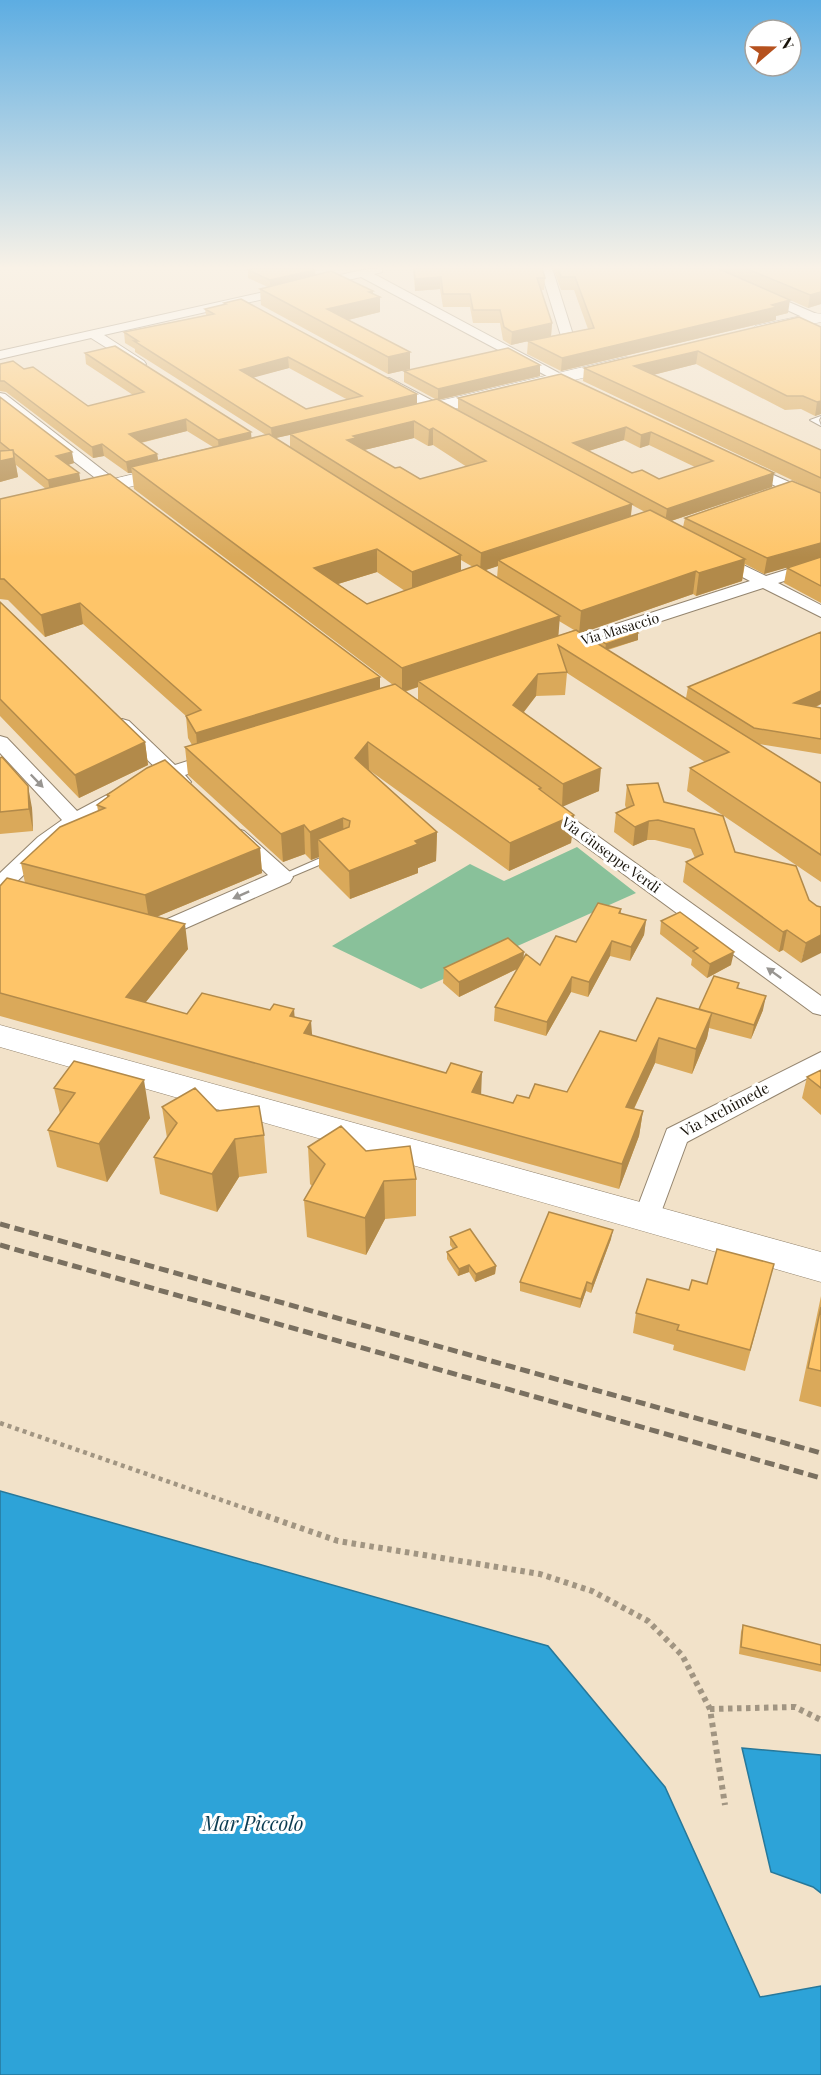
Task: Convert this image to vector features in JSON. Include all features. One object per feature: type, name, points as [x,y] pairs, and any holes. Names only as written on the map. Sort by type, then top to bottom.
[{"type":"main road","points":[[381,421],[614,365]]},
{"type":"main road","points":[[0,512],[192,466]]},
{"type":"main road","points":[[0,1036],[821,1267]]},
{"type":"street","points":[[141,365],[152,372]]},
{"type":"street","points":[[535,365],[590,393]]},
{"type":"street","points":[[409,375],[381,378],[466,424]]},
{"type":"street","points":[[0,397],[143,507]]},
{"type":"street","points":[[728,458],[821,502]]},
{"type":"street","points":[[770,495],[791,488]]},
{"type":"street","points":[[705,552],[767,582],[821,612]]},
{"type":"street","name":"Via Masaccio","points":[[542,654],[821,564]]},
{"type":"street","points":[[556,631],[594,655]]},
{"type":"street","points":[[111,714],[196,796]]},
{"type":"street","points":[[0,742],[74,819]]},
{"type":"street","points":[[22,896],[3,877],[74,819],[170,772],[239,751]]},
{"type":"street","name":"Via Giuseppe Verdi","points":[[533,799],[817,999]]},
{"type":"street","points":[[135,926],[158,932],[282,877],[222,820]]},
{"type":"street","name":"Via Archimede","points":[[646,1219],[676,1136],[821,1060]]},
{"type":"lane","points":[[821,418],[813,420],[821,424]]},
{"type":"lane","points":[[282,877],[345,851]]},
{"type":"path","points":[[0,1423],[338,1541],[540,1574],[592,1590],[648,1621],[682,1655],[710,1709],[725,1805]]},
{"type":"path","points":[[710,1709],[795,1707],[821,1720]]},
{"type":"green space","points":[[577,847],[636,893],[421,989],[332,946],[470,864],[504,881]]},
{"type":"water","name":"Mar Piccolo","points":[[0,1491],[548,1646],[665,1787],[760,1997],[821,1986],[821,2075],[0,2075]]},
{"type":"water","points":[[742,1748],[821,1755],[821,1893],[813,1887],[771,1872]]},
{"type":"building","points":[[0,365],[18,365],[24,369],[33,367],[88,406],[144,392],[103,365],[145,365],[251,432],[218,440],[186,419],[129,434],[157,454],[126,462],[102,444],[92,447],[4,381],[0,381]]},
{"type":"building","points":[[172,365],[259,365],[240,370],[306,409],[362,396],[303,365],[363,365],[417,394],[271,428]]},
{"type":"building","points":[[432,365],[540,365],[438,389],[404,371]]},
{"type":"building","points":[[597,365],[639,365],[634,366],[821,450],[821,478],[584,368]]},
{"type":"building","points":[[725,365],[821,365],[821,401],[817,402],[803,396],[787,396]]},
{"type":"building","points":[[561,374],[774,473],[667,509],[458,398]],"holes":[[[626,427],[641,435],[651,432],[713,461],[659,479],[642,470],[632,473],[573,443]]]},
{"type":"building","points":[[0,397],[72,452],[56,456],[79,473],[48,480],[0,442]]},
{"type":"building","points":[[437,399],[632,504],[481,553],[290,434]],"holes":[[[414,421],[429,430],[433,428],[486,461],[420,479],[400,467],[395,468],[347,440],[356,438],[353,436]]]},
{"type":"building","points":[[269,434],[461,555],[412,572],[377,549],[314,568],[367,604],[477,565],[560,616],[402,668],[131,467]]},
{"type":"building","points":[[13,450],[14,458],[0,461],[0,451]]},
{"type":"building","points":[[110,474],[380,677],[196,733],[186,716],[201,710],[80,603],[41,615],[4,579],[0,579],[0,499]]},
{"type":"building","points":[[792,481],[821,493],[821,543],[767,558],[685,518]]},
{"type":"building","points":[[650,510],[745,559],[699,573],[696,571],[581,611],[498,560]]},
{"type":"building","points":[[821,557],[821,586],[787,568]]},
{"type":"building","points":[[0,602],[145,742],[75,775],[0,699]]},
{"type":"building","points":[[630,627],[638,633],[606,644],[597,638]]},
{"type":"building","points":[[576,630],[821,783],[821,855],[690,768],[729,752],[558,645],[567,672],[538,674],[513,705],[601,768],[563,784],[418,681]]},
{"type":"building","points":[[821,632],[821,691],[794,703],[821,708],[821,739],[754,728],[688,687]]},
{"type":"building","points":[[395,684],[541,788],[539,789],[574,815],[510,843],[368,742],[355,758],[437,832],[415,841],[418,844],[349,871],[318,839],[349,827],[350,821],[343,818],[310,832],[304,825],[281,834],[185,747]]},
{"type":"building","points":[[2,757],[28,786],[29,809],[0,812],[0,758]]},
{"type":"building","points":[[165,760],[260,848],[145,895],[21,863],[60,827],[105,808],[97,805],[109,796],[107,795],[147,768]]},
{"type":"building","points":[[658,783],[664,802],[723,816],[735,852],[796,866],[809,900],[821,907],[821,935],[806,943],[787,930],[783,932],[686,862],[703,854],[694,829],[658,820],[635,827],[616,813],[634,805],[627,785]]},
{"type":"building","points":[[7,878],[185,924],[126,997],[187,1014],[202,993],[270,1010],[274,1004],[294,1009],[290,1016],[311,1021],[304,1033],[446,1073],[451,1063],[482,1072],[472,1092],[513,1103],[517,1095],[529,1098],[535,1084],[567,1092],[600,1031],[636,1041],[657,998],[712,1013],[696,1049],[659,1038],[626,1107],[643,1111],[622,1164],[0,993],[0,886]]},
{"type":"building","points":[[598,903],[621,909],[619,913],[646,920],[631,947],[612,941],[589,982],[572,977],[547,1022],[495,1007],[526,954],[540,965],[556,936],[576,942]]},
{"type":"building","points":[[680,912],[734,952],[710,964],[693,951],[698,948],[661,921]]},
{"type":"building","points":[[508,938],[524,952],[459,982],[444,968]]},
{"type":"building","points":[[714,976],[739,983],[737,988],[766,996],[754,1025],[699,1009]]},
{"type":"building","points":[[74,1061],[144,1080],[99,1144],[48,1130],[75,1093],[54,1088]]},
{"type":"building","points":[[821,1070],[821,1088],[807,1077]]},
{"type":"building","points":[[195,1088],[217,1111],[259,1106],[264,1135],[235,1139],[212,1174],[154,1157],[177,1123],[162,1107]]},
{"type":"building","points":[[341,1126],[366,1151],[410,1146],[416,1179],[384,1181],[365,1218],[304,1200],[325,1164],[308,1147]]},
{"type":"building","points":[[549,1212],[613,1230],[592,1284],[587,1282],[581,1299],[520,1282]]},
{"type":"building","points":[[470,1229],[496,1266],[476,1274],[469,1265],[459,1269],[447,1252],[457,1247],[450,1237]]},
{"type":"building","points":[[717,1249],[774,1264],[750,1350],[677,1330],[679,1325],[636,1313],[647,1279],[689,1290],[692,1280],[707,1284]]},
{"type":"building","points":[[821,1307],[821,1371],[808,1368]]},
{"type":"building","points":[[743,1625],[821,1645],[821,1665],[741,1647]]},
{"type":"railway","points":[[0,1224],[821,1453]]},
{"type":"railway","points":[[0,1245],[821,1478]]}]
